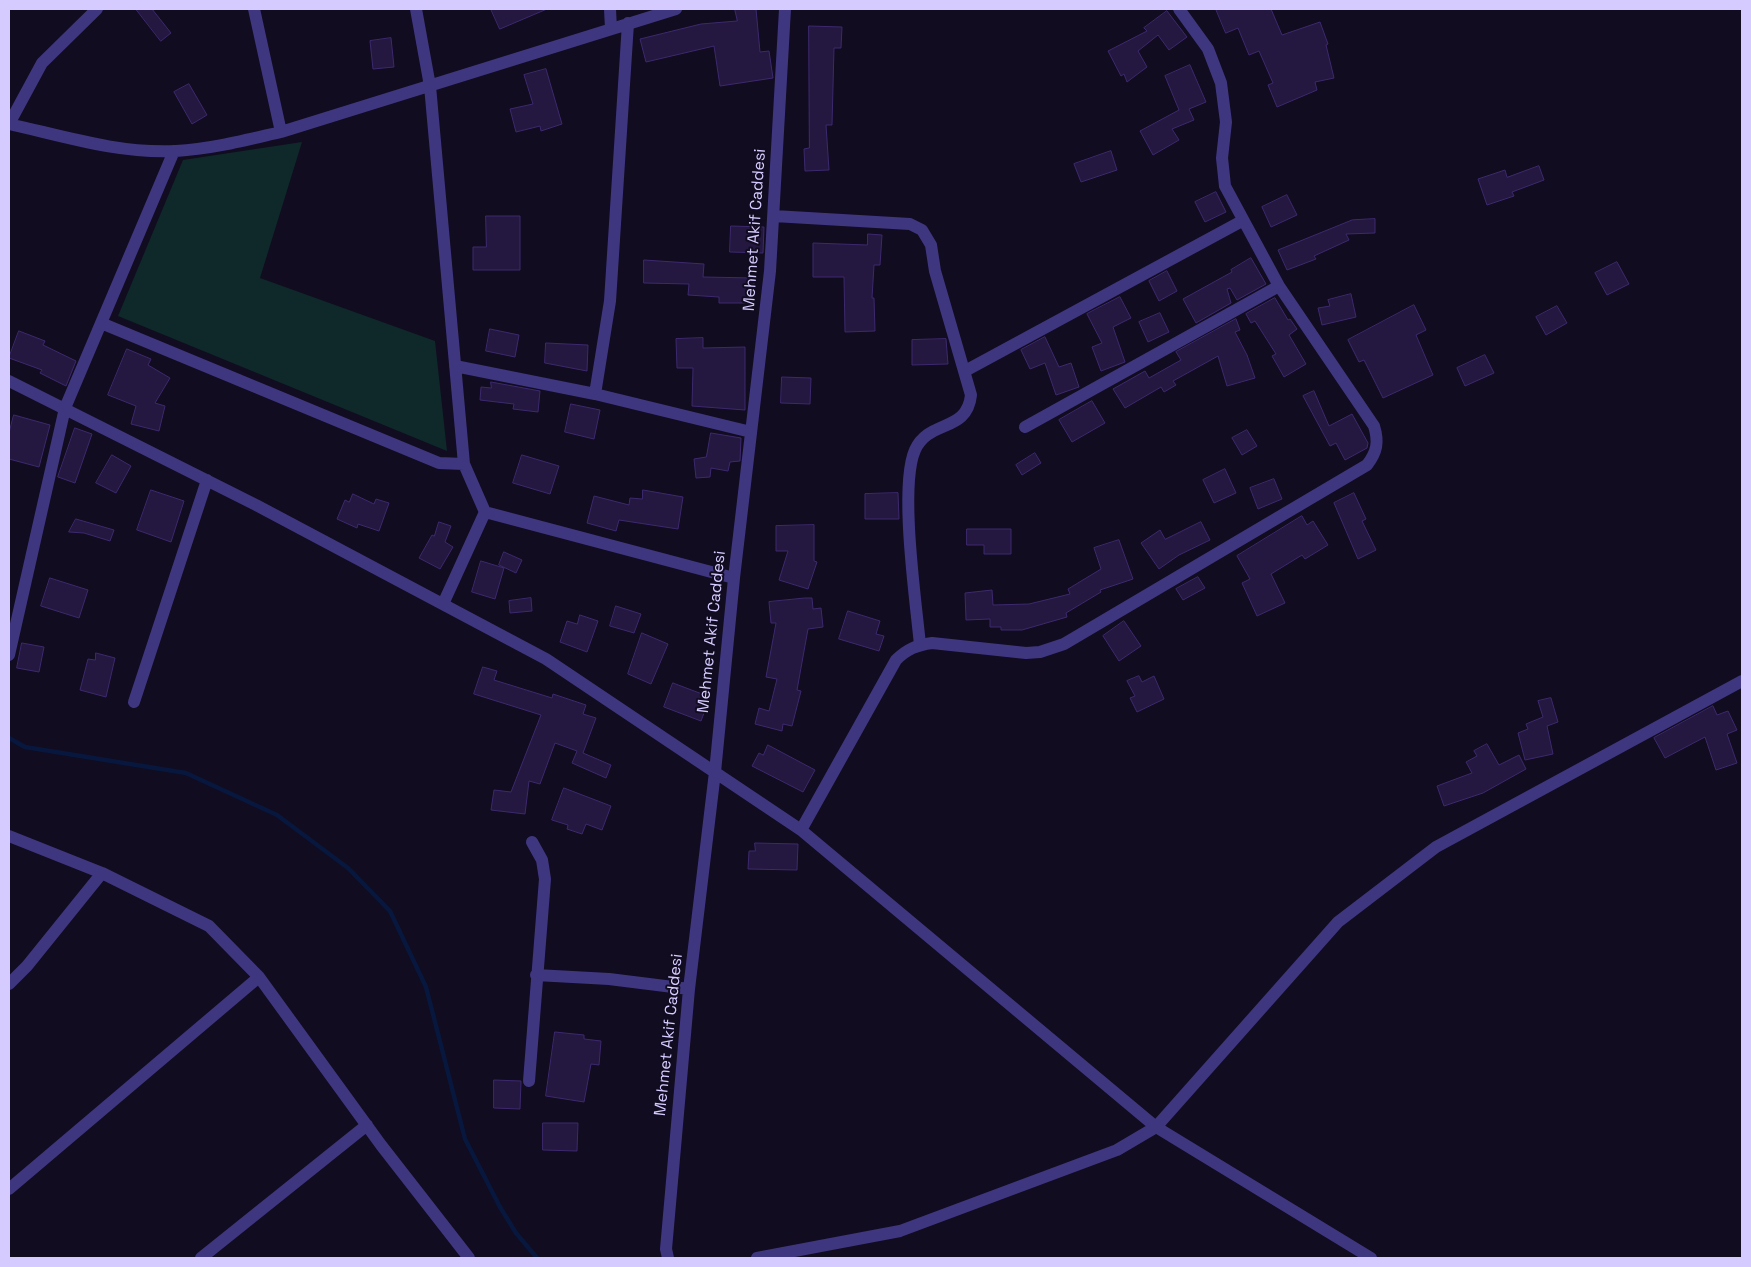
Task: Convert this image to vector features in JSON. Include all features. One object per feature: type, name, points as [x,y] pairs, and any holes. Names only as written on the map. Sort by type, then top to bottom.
[{"type":"street","points":[[97,9],[42,63],[9,124],[128,149],[174,151],[228,145],[281,132],[676,9]]},
{"type":"street","points":[[254,9],[281,132]]},
{"type":"street","points":[[416,9],[430,86],[464,464],[485,512],[443,604]]},
{"type":"street","points":[[610,9],[611,29]]},
{"type":"street","name":"Mehmet Akif Caddesi","points":[[668,1258],[666,1249],[670,1178],[689,989],[769,281],[785,9]]},
{"type":"street","points":[[800,830],[896,660],[911,648],[932,643],[1026,653],[1040,652],[1064,644],[1367,465],[1377,448],[1374,426],[1279,286],[1242,222],[1224,186],[1222,174],[1226,122],[1221,83],[1208,49],[1180,9]]},
{"type":"street","points":[[595,394],[610,301],[628,23]]},
{"type":"street","points":[[9,655],[65,408],[174,151]]},
{"type":"street","points":[[774,216],[910,224],[922,230],[931,245],[936,271],[971,395],[967,411],[956,422],[924,436],[914,452],[911,462],[909,514],[920,645]]},
{"type":"street","points":[[965,371],[1242,222]]},
{"type":"street","points":[[1025,427],[1279,286]]},
{"type":"street","points":[[101,323],[439,463],[464,464]]},
{"type":"street","points":[[454,366],[595,394],[751,432]]},
{"type":"street","points":[[9,380],[207,480],[546,659],[800,830],[1156,1127],[1371,1258]]},
{"type":"street","points":[[134,702],[207,480]]},
{"type":"street","points":[[485,512],[734,578]]},
{"type":"street","points":[[757,1258],[900,1231],[1117,1150],[1156,1127],[1338,922],[1436,847],[1742,681]]},
{"type":"street","points":[[9,836],[102,873],[209,926],[259,977],[367,1125],[469,1258]]},
{"type":"street","points":[[529,1081],[544,869],[538,850],[532,842]]},
{"type":"street","points":[[9,984],[27,966],[102,873]]},
{"type":"street","points":[[536,975],[609,979],[689,989]]},
{"type":"street","points":[[9,1189],[259,977]]},
{"type":"street","points":[[201,1258],[367,1125]]},
{"type":"green space","points":[[302,142],[260,278],[435,341],[447,451],[118,316],[183,160]]},
{"type":"building","points":[[136,9],[152,9],[171,33],[161,41]]},
{"type":"building","points":[[491,9],[547,9],[500,29]]},
{"type":"building","points":[[735,9],[756,9],[760,52],[769,51],[773,78],[720,86],[714,46],[646,62],[640,39],[701,24],[737,21]]},
{"type":"building","points":[[1216,9],[1271,9],[1282,35],[1320,22],[1328,44],[1326,45],[1334,78],[1315,82],[1317,90],[1277,107],[1268,85],[1273,83],[1259,51],[1249,55],[1238,28],[1226,33]]},
{"type":"building","points":[[1167,11],[1187,37],[1169,50],[1158,35],[1138,51],[1147,67],[1127,82],[1124,74],[1121,76],[1108,51],[1147,31],[1144,28]]},
{"type":"building","points":[[809,26],[842,27],[841,48],[834,48],[832,125],[826,125],[829,170],[805,171],[804,149],[809,148]]},
{"type":"building","points":[[391,38],[394,67],[373,69],[370,41]]},
{"type":"building","points":[[1190,65],[1206,102],[1189,109],[1194,120],[1172,129],[1179,140],[1153,155],[1140,131],[1179,110],[1165,76]]},
{"type":"building","points":[[546,69],[562,124],[541,131],[540,126],[516,132],[510,109],[533,104],[524,75]]},
{"type":"building","points":[[189,84],[207,115],[192,124],[174,92]]},
{"type":"building","points":[[1111,151],[1117,170],[1081,182],[1074,164]]},
{"type":"building","points":[[1539,166],[1544,180],[1512,192],[1514,196],[1487,205],[1478,179],[1505,170],[1507,177]]},
{"type":"building","points":[[1216,192],[1226,212],[1205,222],[1195,202]]},
{"type":"building","points":[[1287,195],[1297,215],[1271,227],[1262,207]]},
{"type":"building","points":[[486,216],[520,216],[520,270],[473,270],[473,247],[486,247]]},
{"type":"building","points":[[1375,219],[1375,233],[1346,234],[1349,240],[1314,256],[1316,259],[1287,270],[1278,250],[1352,220]]},
{"type":"building","points":[[731,226],[764,227],[763,253],[730,252]]},
{"type":"building","points":[[868,234],[882,235],[880,265],[874,265],[872,298],[874,298],[875,331],[845,332],[844,277],[813,277],[813,243],[867,245]]},
{"type":"building","points":[[1251,258],[1266,284],[1237,300],[1230,288],[1227,289],[1231,303],[1196,323],[1183,299],[1232,272],[1231,270]]},
{"type":"building","points":[[644,260],[704,264],[703,277],[754,278],[754,303],[719,303],[719,297],[688,295],[689,284],[644,283]]},
{"type":"building","points":[[1617,262],[1629,284],[1607,295],[1595,273]]},
{"type":"building","points":[[1167,271],[1177,291],[1159,301],[1149,281]]},
{"type":"building","points":[[1351,294],[1356,317],[1322,325],[1318,308],[1330,306],[1328,300]]},
{"type":"building","points":[[1120,297],[1131,318],[1113,327],[1125,362],[1101,371],[1092,347],[1102,343],[1087,314]]},
{"type":"building","points":[[1275,298],[1288,320],[1290,319],[1297,329],[1289,335],[1306,364],[1284,377],[1272,356],[1276,354],[1255,321],[1251,323],[1246,314]]},
{"type":"building","points":[[1414,305],[1426,330],[1416,335],[1433,375],[1383,398],[1364,360],[1359,362],[1348,340]]},
{"type":"building","points":[[1557,306],[1567,323],[1546,335],[1536,317]]},
{"type":"building","points":[[1160,313],[1169,332],[1148,342],[1139,322]]},
{"type":"building","points":[[1236,319],[1240,330],[1235,332],[1247,355],[1255,378],[1227,386],[1218,356],[1173,381],[1176,385],[1164,392],[1161,387],[1125,408],[1113,389],[1145,371],[1149,378],[1181,360],[1176,352]]},
{"type":"building","points":[[490,329],[519,335],[515,357],[486,351]]},
{"type":"building","points":[[19,331],[45,341],[43,345],[76,361],[66,386],[40,373],[42,370],[9,358]]},
{"type":"building","points":[[1045,337],[1059,367],[1071,363],[1079,387],[1056,395],[1045,363],[1030,369],[1021,350]]},
{"type":"building","points":[[703,338],[703,348],[745,347],[745,410],[692,406],[693,368],[677,368],[676,339]]},
{"type":"building","points":[[946,339],[948,364],[912,365],[912,340]]},
{"type":"building","points":[[546,343],[588,345],[587,371],[545,363]]},
{"type":"building","points":[[127,349],[151,359],[148,365],[170,378],[155,403],[165,406],[159,431],[131,424],[136,406],[108,395]]},
{"type":"building","points":[[1485,355],[1494,373],[1465,386],[1457,368]]},
{"type":"building","points":[[782,377],[811,378],[810,404],[781,403]]},
{"type":"building","points":[[491,382],[540,391],[538,412],[513,409],[514,404],[480,400],[481,387],[491,388]]},
{"type":"building","points":[[1314,391],[1329,426],[1352,414],[1368,443],[1367,448],[1345,460],[1336,443],[1330,446],[1303,396]]},
{"type":"building","points":[[1092,401],[1105,423],[1072,442],[1059,420]]},
{"type":"building","points":[[571,404],[600,410],[594,439],[565,432]]},
{"type":"building","points":[[14,415],[50,425],[39,467],[9,459],[9,433]]},
{"type":"building","points":[[75,428],[92,434],[75,483],[58,477]]},
{"type":"building","points":[[1247,430],[1257,446],[1242,455],[1232,438]]},
{"type":"building","points":[[711,433],[741,438],[740,461],[730,462],[728,471],[711,468],[710,477],[696,478],[694,459],[706,457]]},
{"type":"building","points":[[1035,453],[1041,463],[1022,475],[1016,465]]},
{"type":"building","points":[[112,455],[131,466],[116,493],[96,483]]},
{"type":"building","points":[[522,455],[559,466],[550,494],[513,483]]},
{"type":"building","points":[[1225,469],[1236,493],[1214,503],[1203,480]]},
{"type":"building","points":[[1274,479],[1282,499],[1258,509],[1250,488]]},
{"type":"building","points":[[151,490],[184,501],[171,542],[137,530]]},
{"type":"building","points":[[643,490],[683,497],[678,529],[619,520],[616,531],[587,523],[594,496],[629,505],[630,498],[642,499]]},
{"type":"building","points":[[898,493],[899,519],[865,519],[865,494]]},
{"type":"building","points":[[1354,493],[1366,519],[1362,521],[1376,550],[1358,559],[1334,503]]},
{"type":"building","points":[[353,494],[374,504],[376,499],[389,503],[379,531],[358,524],[357,528],[337,519],[345,500],[349,502]]},
{"type":"building","points":[[1302,516],[1307,525],[1313,521],[1328,545],[1305,559],[1302,555],[1271,574],[1285,603],[1257,616],[1242,583],[1250,579],[1237,556]]},
{"type":"building","points":[[76,519],[114,530],[110,541],[84,533],[69,532]]},
{"type":"building","points":[[439,522],[451,526],[445,542],[453,547],[440,569],[419,558],[432,535],[434,536]]},
{"type":"building","points":[[1201,522],[1210,540],[1179,555],[1159,569],[1141,543],[1160,530],[1165,539]]},
{"type":"building","points":[[814,525],[814,561],[817,562],[808,589],[779,580],[788,551],[776,551],[776,526]]},
{"type":"building","points":[[967,529],[1011,529],[1011,554],[984,554],[984,545],[967,545]]},
{"type":"building","points":[[1119,540],[1133,579],[1100,590],[1101,592],[1066,613],[1067,617],[1022,630],[1001,630],[1001,627],[990,627],[990,619],[966,620],[965,593],[992,590],[993,605],[1029,604],[1070,594],[1068,589],[1101,569],[1094,548]]},
{"type":"building","points":[[504,552],[522,560],[516,573],[499,565]]},
{"type":"building","points":[[481,561],[504,568],[495,599],[472,592]]},
{"type":"building","points":[[1198,577],[1205,588],[1183,600],[1176,589]]},
{"type":"building","points":[[50,578],[88,590],[79,618],[41,606]]},
{"type":"building","points":[[531,598],[532,611],[510,613],[509,601]]},
{"type":"building","points":[[812,598],[813,609],[821,608],[823,627],[808,629],[797,690],[801,691],[792,726],[783,724],[782,731],[755,724],[759,708],[769,711],[777,679],[766,677],[776,623],[771,623],[769,602]]},
{"type":"building","points":[[616,606],[641,614],[634,633],[610,626]]},
{"type":"building","points":[[848,611],[880,621],[876,634],[884,636],[879,651],[839,639]]},
{"type":"building","points":[[580,615],[598,621],[587,652],[560,642],[567,621],[577,624]]},
{"type":"building","points":[[1124,621],[1141,646],[1119,661],[1103,636]]},
{"type":"building","points":[[642,633],[668,644],[651,684],[628,674]]},
{"type":"building","points":[[22,643],[44,647],[39,672],[17,668]]},
{"type":"building","points":[[96,653],[115,658],[106,697],[80,690],[88,659],[95,660]]},
{"type":"building","points":[[483,667],[497,671],[494,680],[552,698],[553,694],[586,705],[583,714],[596,718],[583,753],[611,765],[606,778],[572,763],[577,751],[555,743],[540,784],[529,781],[525,814],[491,810],[494,790],[511,792],[541,715],[474,694]]},
{"type":"building","points":[[1139,676],[1142,682],[1154,676],[1164,699],[1137,712],[1130,698],[1135,696],[1127,681]]},
{"type":"building","points":[[673,683],[710,697],[701,721],[664,707]]},
{"type":"building","points":[[1551,698],[1558,722],[1547,726],[1553,754],[1525,760],[1518,733],[1528,729],[1526,724],[1543,717],[1538,701]]},
{"type":"building","points":[[1713,706],[1717,715],[1728,711],[1737,730],[1727,734],[1737,763],[1716,770],[1705,737],[1665,758],[1654,738]]},
{"type":"building","points":[[1487,744],[1499,765],[1519,755],[1526,769],[1483,793],[1444,806],[1437,786],[1472,773],[1466,762],[1477,756],[1474,751]]},
{"type":"building","points":[[768,745],[815,770],[803,792],[752,766],[759,753],[763,755]]},
{"type":"building","points":[[564,788],[611,806],[602,830],[586,824],[582,834],[567,829],[568,825],[552,820]]},
{"type":"building","points":[[755,843],[798,844],[797,870],[748,869],[749,851],[755,851]]},
{"type":"building","points":[[555,1032],[584,1035],[584,1039],[601,1041],[599,1065],[591,1064],[584,1102],[546,1096]]},
{"type":"building","points":[[494,1080],[521,1081],[520,1109],[494,1108]]},
{"type":"building","points":[[543,1123],[578,1123],[577,1151],[543,1150]]},
{"type":"waterway","points":[[9,738],[25,747],[186,773],[277,815],[348,868],[390,911],[426,987],[465,1139],[500,1207],[516,1233],[537,1258]]}]
